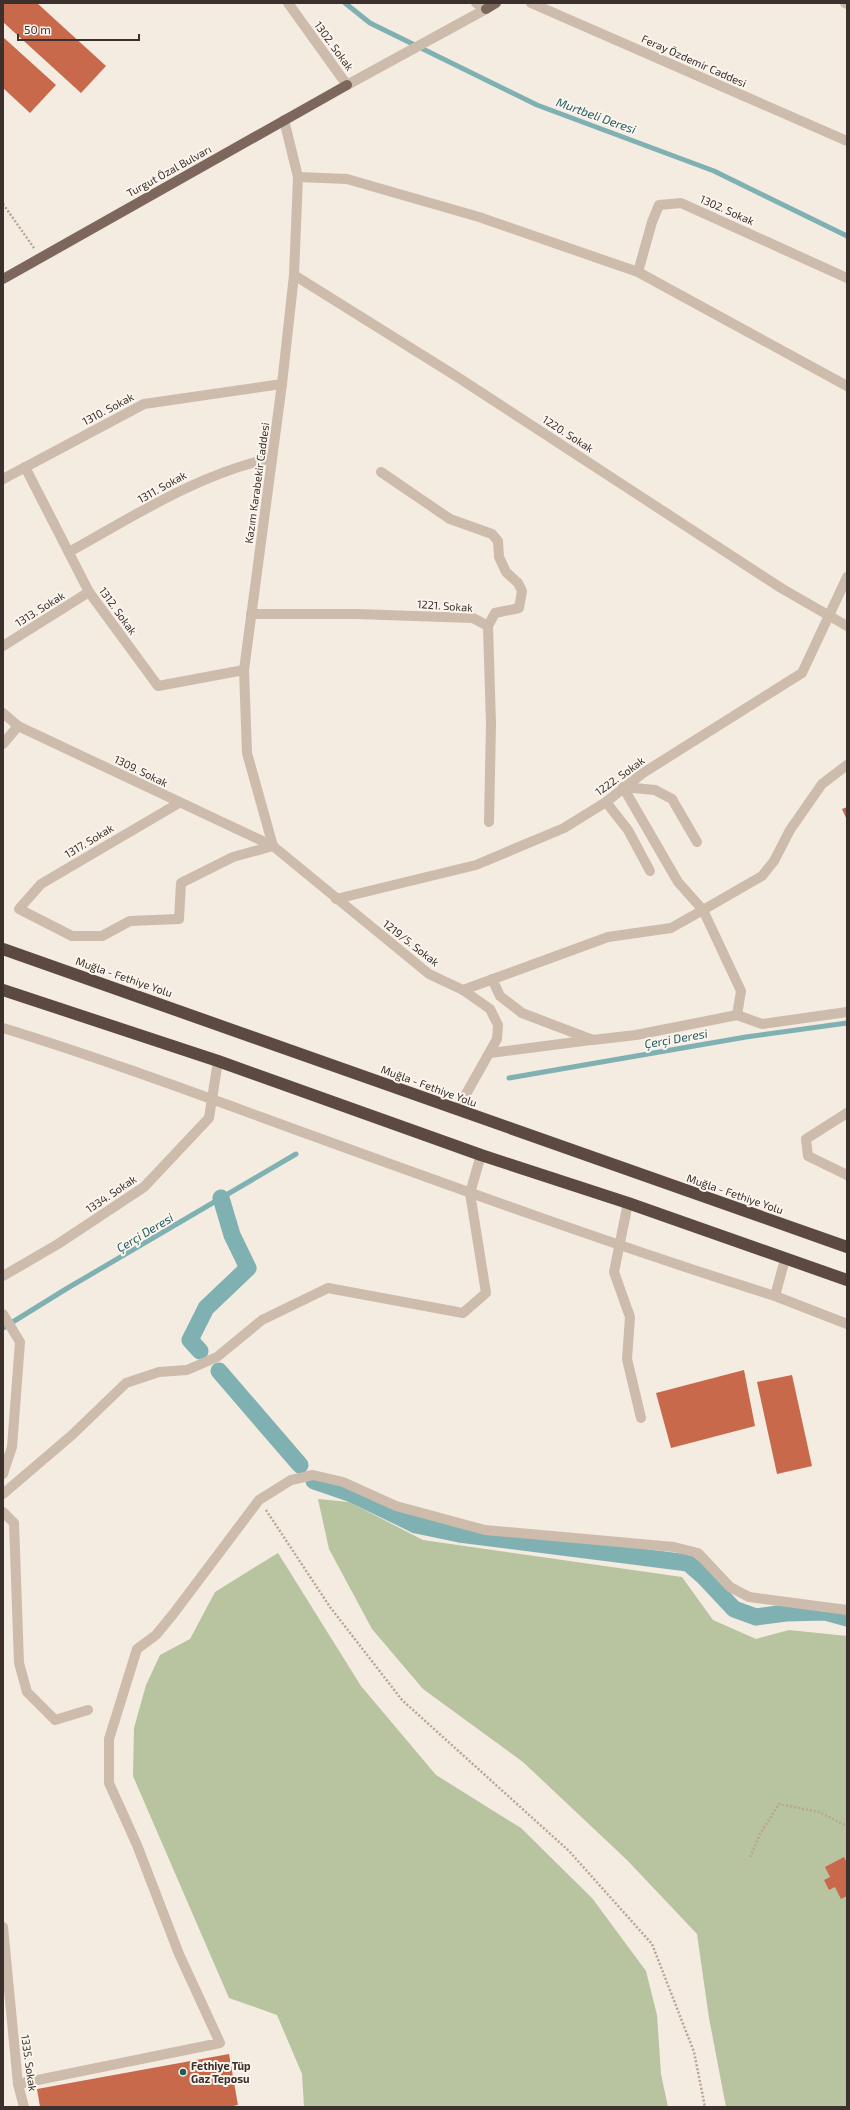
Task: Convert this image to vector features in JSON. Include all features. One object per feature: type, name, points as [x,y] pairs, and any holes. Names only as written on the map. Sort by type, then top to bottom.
[{"type":"highway","name":"Muğla - Fethiye Yolu","points":[[3,949],[847,1247]]},
{"type":"highway","points":[[3,990],[218,1061],[481,1155],[628,1203],[847,1280]]},
{"type":"main road","points":[[486,9],[496,3]]},
{"type":"main road","name":"Turgut Özal Bulvarı","points":[[3,279],[348,85]]},
{"type":"street","name":"1302. Sokak","points":[[288,3],[348,85]]},
{"type":"street","points":[[476,3],[486,9]]},
{"type":"street","name":"Feray Özdemir Caddesi","points":[[531,3],[847,141]]},
{"type":"street","points":[[348,85],[486,9]]},
{"type":"street","name":"Kazım Karabekir Caddesi","points":[[272,846],[247,753],[244,670],[282,384],[294,275],[298,177],[284,120]]},
{"type":"street","points":[[298,177],[347,179],[479,217],[638,272],[847,386]]},
{"type":"street","name":"1302. Sokak","points":[[638,272],[652,222],[659,205],[681,203],[847,278]]},
{"type":"street","name":"1220. Sokak","points":[[294,275],[466,382],[781,588],[847,626]]},
{"type":"street","name":"1310. Sokak","points":[[3,479],[144,404],[282,384]]},
{"type":"street","name":"1311. Sokak","points":[[69,552],[196,483],[244,464],[272,458]]},
{"type":"street","name":"1312. Sokak","points":[[25,467],[89,592],[158,686],[244,670]]},
{"type":"street","points":[[381,472],[450,519],[492,534],[498,542],[502,562],[506,572],[518,583],[522,591],[519,608],[495,613],[488,626],[490,724],[489,822]]},
{"type":"street","name":"1222. Sokak","points":[[336,899],[476,865],[564,828],[606,802],[623,787],[802,672],[828,614],[847,577]]},
{"type":"street","name":"1313. Sokak","points":[[3,646],[89,592]]},
{"type":"street","name":"1221. Sokak","points":[[251,614],[356,614],[473,618],[488,626]]},
{"type":"street","name":"1309. Sokak","points":[[3,713],[18,726],[272,846]]},
{"type":"street","points":[[3,744],[18,726]]},
{"type":"street","points":[[463,990],[608,937],[671,928],[762,876],[774,861],[790,830],[822,784],[847,765]]},
{"type":"street","points":[[623,787],[654,790],[672,799],[697,842]]},
{"type":"street","points":[[623,787],[678,882],[703,910],[742,991],[737,1015]]},
{"type":"street","points":[[606,802],[628,830],[650,871]]},
{"type":"street","name":"1317. Sokak","points":[[179,803],[41,884],[19,909],[72,936],[102,936],[130,921],[178,920],[181,883],[233,857],[272,846]]},
{"type":"street","name":"1219/5. Sokak","points":[[272,846],[429,974],[463,990],[490,1009],[498,1025],[497,1039],[457,1110]]},
{"type":"street","points":[[492,979],[500,996],[522,1013],[593,1040]]},
{"type":"street","points":[[490,1053],[636,1035],[737,1015],[762,1024],[847,1012]]},
{"type":"street","points":[[3,1028],[212,1100],[619,1246],[775,1296],[847,1324]]},
{"type":"street","name":"1334. Sokak","points":[[3,1276],[58,1244],[144,1187],[209,1118],[218,1061]]},
{"type":"street","points":[[847,1113],[806,1139],[808,1156],[847,1175]]},
{"type":"street","points":[[3,1494],[72,1435],[126,1383],[159,1372],[187,1370],[217,1357],[262,1320],[328,1288],[463,1313],[486,1293],[470,1193],[481,1155]]},
{"type":"street","points":[[628,1203],[614,1272],[630,1316],[627,1359],[641,1418]]},
{"type":"street","points":[[775,1296],[785,1258]]},
{"type":"street","points":[[3,1314],[20,1342],[12,1447],[3,1474]]},
{"type":"street","points":[[18,2084],[220,2043],[179,1954],[137,1845],[109,1783],[109,1739],[137,1649],[156,1636],[259,1500],[291,1480],[313,1475],[343,1482],[396,1506],[485,1530],[674,1547],[698,1553],[730,1587],[749,1597],[847,1610]]},
{"type":"street","points":[[3,1512],[14,1523],[18,1663],[27,1692],[55,1720],[88,1710]]},
{"type":"street","name":"1335. Sokak","points":[[3,1927],[18,2084],[24,2107]]},
{"type":"path","points":[[3,204],[41,257]]},
{"type":"path","points":[[259,1500],[330,1607],[402,1700],[569,1851],[652,1944],[694,2052],[704,2107]]},
{"type":"path","points":[[750,1857],[760,1834],[779,1804],[819,1812],[847,1826]]},
{"type":"green space","points":[[318,1499],[349,1502],[423,1540],[682,1577],[713,1620],[756,1639],[789,1630],[847,1636],[847,2107],[726,2107],[709,2018],[697,1934],[627,1860],[523,1762],[423,1689],[372,1629],[329,1549]]},
{"type":"green space","points":[[278,1553],[361,1686],[436,1775],[521,1828],[592,1898],[646,1971],[657,2015],[661,2074],[668,2107],[304,2107],[302,2074],[277,2015],[229,1998],[133,1776],[134,1728],[146,1685],[160,1655],[190,1639],[215,1592]]},
{"type":"building","points":[[3,3],[37,3],[106,66],[81,93],[3,22]]},
{"type":"building","points":[[3,37],[56,85],[30,113],[3,88]]},
{"type":"building","points":[[847,807],[847,820],[842,809]]},
{"type":"building","points":[[744,1370],[755,1426],[671,1448],[656,1393]]},
{"type":"building","points":[[792,1375],[812,1466],[777,1474],[757,1382]]},
{"type":"building","points":[[844,1857],[847,1863],[847,1896],[841,1899],[835,1887],[829,1890],[824,1880],[830,1877],[825,1867]]},
{"type":"building","name":"Fethiye Tüp Gaz Teposu","points":[[229,2054],[238,2105],[228,2107],[40,2107],[37,2089]]},
{"type":"waterway","name":"Murtbeli Deresi","points":[[345,3],[370,23],[537,105],[714,171],[847,236]]},
{"type":"waterway","name":"Çerçi Deresi","points":[[509,1078],[746,1037],[847,1023]]},
{"type":"waterway","name":"Çerçi Deresi","points":[[3,1328],[66,1289],[296,1154]]},
{"type":"waterway","points":[[200,1351],[190,1340],[206,1308],[248,1268],[232,1235],[221,1198]]},
{"type":"waterway","points":[[219,1371],[300,1465]]},
{"type":"waterway","points":[[314,1481],[352,1494],[416,1525],[459,1534],[688,1563],[703,1576],[734,1609],[756,1617],[786,1613],[825,1612],[847,1618]]},
{"type":"place","name":"Fethiye Tüp Gaz Teposu","points":[[183,2072]]}]
